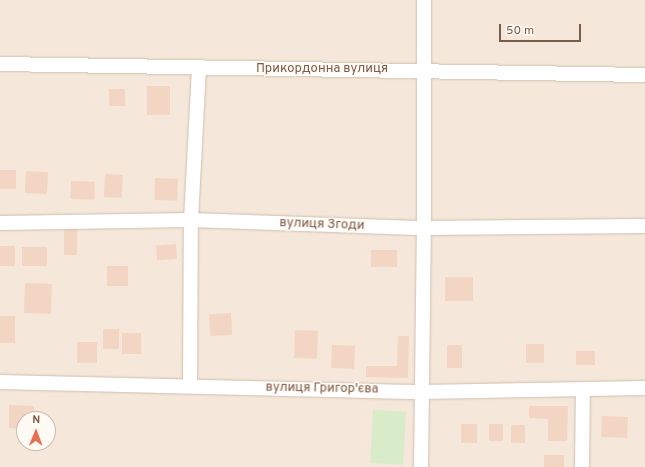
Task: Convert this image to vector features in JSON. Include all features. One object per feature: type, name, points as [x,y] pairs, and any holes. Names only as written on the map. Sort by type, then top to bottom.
[{"type":"street","points":[[421,467],[424,228],[424,0]]},
{"type":"street","name":"Прикордонна вулиця","points":[[0,64],[424,70],[645,75]]},
{"type":"street","points":[[190,386],[191,220],[199,68]]},
{"type":"street","name":"вулиця Згоди","points":[[0,223],[191,220],[424,228],[645,226]]},
{"type":"street","name":"вулиця Григор'єва","points":[[0,382],[422,392],[645,388]]},
{"type":"street","points":[[582,467],[583,390]]},
{"type":"shaded area","points":[[0,0],[645,0],[645,467],[0,467]]},
{"type":"green space","points":[[373,410],[406,412],[403,465],[370,463]]},
{"type":"building","points":[[147,86],[170,86],[170,115],[147,115]]},
{"type":"building","points":[[109,89],[125,89],[125,106],[109,106]]},
{"type":"building","points":[[0,170],[16,170],[16,189],[0,189]]},
{"type":"building","points":[[26,171],[48,172],[47,194],[25,193]]},
{"type":"building","points":[[105,174],[123,175],[122,198],[104,197]]},
{"type":"building","points":[[155,178],[178,179],[177,201],[154,200]]},
{"type":"building","points":[[71,181],[95,182],[94,200],[70,199]]},
{"type":"building","points":[[64,227],[77,227],[77,255],[64,255]]},
{"type":"building","points":[[176,244],[177,259],[157,260],[156,245]]},
{"type":"building","points":[[0,246],[15,246],[15,266],[0,266]]},
{"type":"building","points":[[22,247],[47,247],[47,266],[22,266]]},
{"type":"building","points":[[371,250],[397,250],[397,267],[371,267]]},
{"type":"building","points":[[107,266],[128,266],[128,286],[107,286]]},
{"type":"building","points":[[445,277],[473,277],[473,301],[445,301]]},
{"type":"building","points":[[25,283],[52,284],[51,314],[24,313]]},
{"type":"building","points":[[231,313],[232,335],[210,336],[209,314]]},
{"type":"building","points":[[0,316],[15,316],[15,343],[0,343]]},
{"type":"building","points":[[103,329],[119,329],[119,349],[103,349]]},
{"type":"building","points":[[295,330],[318,331],[317,359],[294,358]]},
{"type":"building","points":[[122,333],[141,333],[141,354],[122,354]]},
{"type":"building","points":[[398,336],[409,336],[408,378],[366,377],[366,366],[397,366]]},
{"type":"building","points":[[77,342],[97,342],[97,363],[77,363]]},
{"type":"building","points":[[526,344],[544,344],[544,363],[526,363]]},
{"type":"building","points":[[332,345],[355,346],[354,369],[331,368]]},
{"type":"building","points":[[447,345],[462,345],[462,368],[447,368]]},
{"type":"building","points":[[576,351],[595,351],[595,365],[576,365]]},
{"type":"building","points":[[9,405],[34,406],[34,411],[16,411],[16,428],[9,428]]},
{"type":"building","points":[[529,406],[568,406],[567,441],[548,441],[548,419],[529,418]]},
{"type":"building","points":[[602,416],[628,417],[627,438],[601,437]]},
{"type":"building","points":[[461,424],[477,424],[477,443],[461,443]]},
{"type":"building","points":[[489,424],[503,424],[503,441],[489,441]]},
{"type":"building","points":[[511,425],[525,425],[525,443],[511,443]]},
{"type":"building","points":[[544,455],[564,455],[564,467],[544,467]]}]
